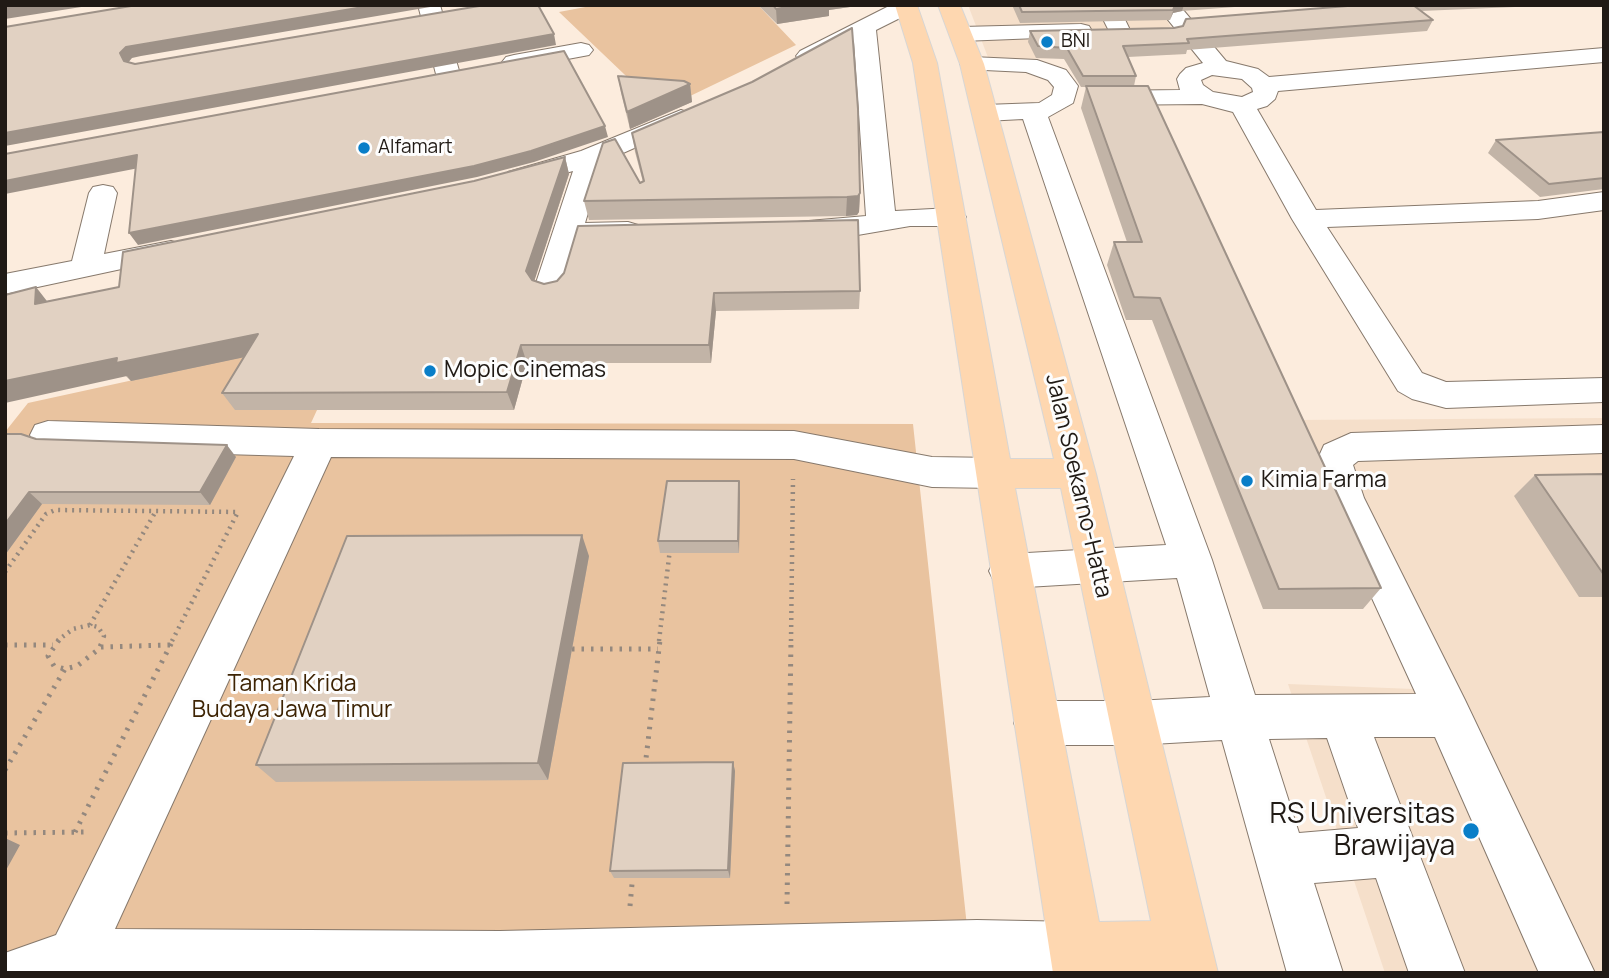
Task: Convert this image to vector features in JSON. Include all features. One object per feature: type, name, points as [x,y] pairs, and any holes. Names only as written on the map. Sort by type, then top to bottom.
[{"type":"main road","points":[[906,6],[925,63],[1079,961],[1187,960]]},
{"type":"main road","name":"Jalan Soekarno-Hatta","points":[[963,38],[985,113],[1077,474],[1187,960]]},
{"type":"main road","points":[[994,473],[1077,474]]},
{"type":"street","points":[[1107,5],[1119,30]]},
{"type":"street","points":[[790,65],[906,6]]},
{"type":"street","points":[[405,22],[431,12],[458,13]]},
{"type":"street","points":[[431,12],[448,74]]},
{"type":"street","points":[[963,38],[1008,48],[999,23],[1119,30],[1209,19]]},
{"type":"street","points":[[1164,23],[1220,68]]},
{"type":"street","points":[[864,27],[881,221]]},
{"type":"street","points":[[963,38],[1048,71],[1063,89]]},
{"type":"street","points":[[421,79],[581,50]]},
{"type":"street","points":[[1264,85],[1604,55]]},
{"type":"street","points":[[1063,89],[1197,88],[1222,103],[1242,105],[1264,98],[1266,89],[1250,74],[1220,68],[1201,70],[1197,88]]},
{"type":"street","points":[[985,113],[1034,113],[1052,108],[1063,89]]},
{"type":"street","points":[[1242,105],[1307,219],[1399,367],[1416,386],[1446,395],[1604,390]]},
{"type":"street","points":[[492,184],[591,157],[703,108]]},
{"type":"street","points":[[1034,113],[1192,560],[1315,973]]},
{"type":"street","points":[[550,289],[591,157]]},
{"type":"street","points":[[86,268],[103,193]]},
{"type":"street","points":[[1307,219],[1538,210],[1604,201]]},
{"type":"street","points":[[1538,210],[1604,225]]},
{"type":"street","points":[[776,229],[846,228],[910,217],[951,217]]},
{"type":"street","points":[[567,232],[651,231]]},
{"type":"street","points":[[5,284],[194,246]]},
{"type":"street","points":[[48,435],[319,443],[794,445],[932,472],[994,473]]},
{"type":"street","points":[[1567,973],[1449,715],[1345,498],[1336,476],[1337,455],[1351,447],[1604,439]]},
{"type":"street","points":[[74,956],[319,443]]},
{"type":"street","points":[[1010,571],[1098,568],[1192,560]]},
{"type":"street","points":[[1037,723],[1449,715]]},
{"type":"street","points":[[1343,718],[1390,852],[1437,973]]},
{"type":"street","points":[[1280,861],[1390,852]]},
{"type":"street","points":[[23,973],[74,956],[500,958],[977,947],[1079,961]]},
{"type":"path","points":[[786,950],[794,445]]},
{"type":"path","points":[[5,572],[46,513],[55,510],[285,512]]},
{"type":"path","points":[[90,625],[156,511]]},
{"type":"path","points":[[75,832],[238,512]]},
{"type":"path","points":[[645,769],[671,539]]},
{"type":"path","points":[[5,770],[65,669],[86,662],[101,646],[104,636],[98,627],[90,625],[63,634],[53,645],[48,656],[50,662],[65,669]]},
{"type":"path","points":[[5,645],[53,645]]},
{"type":"path","points":[[101,646],[170,645]]},
{"type":"path","points":[[572,649],[658,649]]},
{"type":"path","points":[[5,834],[133,832]]},
{"type":"path","points":[[624,956],[635,862]]},
{"type":"shaded area","points":[[968,5],[1158,5],[1186,54],[989,60]]},
{"type":"shaded area","name":"RS Universitas Brawijaya","points":[[1604,418],[1604,973],[1385,973],[1288,684],[1413,689],[1293,420]]},
{"type":"green space","points":[[596,5],[758,5],[796,45],[686,98],[646,95],[559,12]]},
{"type":"green space","name":"Taman Krida Budaya Jawa Timur","points":[[353,332],[311,423],[913,424],[972,973],[5,973],[5,432],[28,403]]},
{"type":"building","points":[[137,5],[375,5],[126,47],[120,53],[124,61],[135,64],[485,5],[538,5],[554,34],[5,133],[5,27]]},
{"type":"building","points":[[773,5],[798,5],[776,9]]},
{"type":"building","points":[[1019,5],[1175,5],[1173,10],[1022,12]]},
{"type":"building","points":[[1360,5],[1413,5],[1433,20],[1187,39],[1189,43],[1123,46],[1136,76],[1083,76],[1067,48],[1038,46],[1030,31],[1174,28],[1183,26],[1186,19]]},
{"type":"building","points":[[852,28],[858,109],[858,196],[584,201],[603,143],[615,139],[640,183],[644,181],[632,133],[752,82]]},
{"type":"building","points":[[564,51],[605,126],[531,151],[474,166],[129,233],[137,155],[5,181],[5,154]]},
{"type":"building","points":[[618,76],[684,81],[690,84],[627,112]]},
{"type":"building","points":[[1086,86],[1148,86],[1381,588],[1279,589],[1160,298],[1134,297],[1114,242],[1142,242]]},
{"type":"building","points":[[1604,132],[1604,178],[1549,184],[1496,140]]},
{"type":"building","points":[[565,157],[526,271],[532,280],[544,284],[557,281],[564,273],[578,226],[858,220],[860,291],[714,293],[709,345],[521,345],[507,392],[222,393],[258,334],[116,363],[117,358],[5,381],[5,295],[36,287],[35,304],[119,287],[123,252],[474,181]]},
{"type":"building","points":[[5,434],[21,434],[36,439],[227,445],[200,492],[29,492],[5,524]]},
{"type":"building","points":[[1604,474],[1604,575],[1535,475]]},
{"type":"building","points":[[667,481],[739,481],[738,541],[658,541]]},
{"type":"building","points":[[582,535],[538,763],[256,765],[347,536]]},
{"type":"building","points":[[733,762],[728,870],[610,871],[623,763]]},
{"type":"place","name":"BNI","points":[[1047,42]]},
{"type":"place","name":"Alfamart","points":[[364,148]]},
{"type":"place","name":"Mopic Cinemas","points":[[430,371]]},
{"type":"place","name":"Kimia Farma","points":[[1247,481]]},
{"type":"place","name":"RS Universitas Brawijaya","points":[[1471,831]]}]
